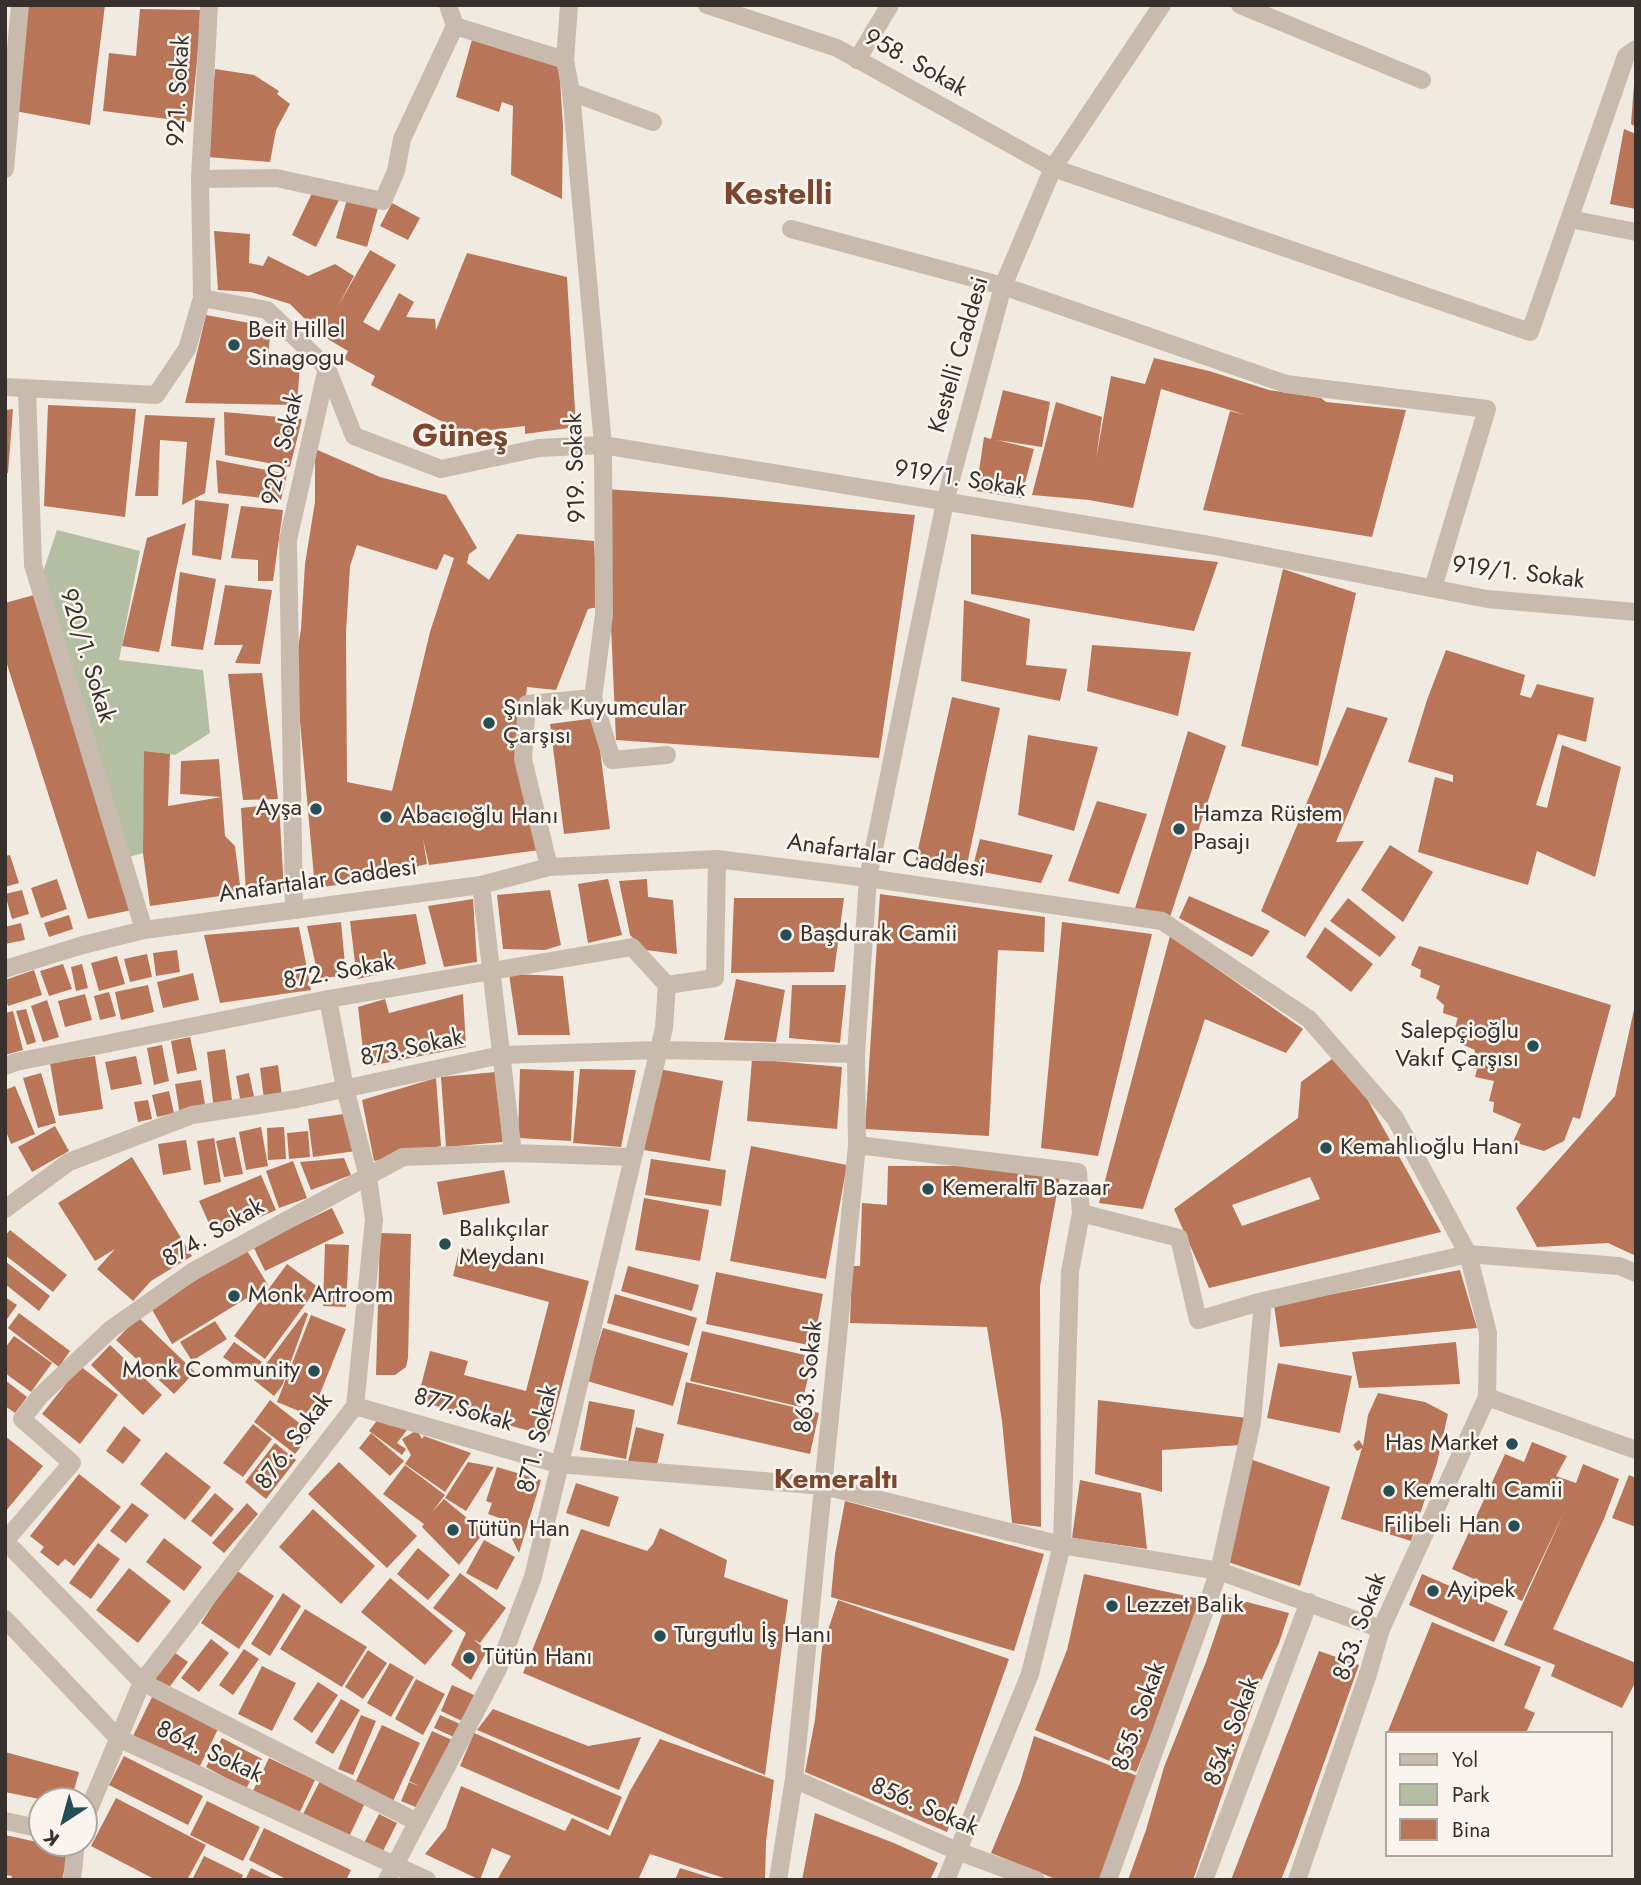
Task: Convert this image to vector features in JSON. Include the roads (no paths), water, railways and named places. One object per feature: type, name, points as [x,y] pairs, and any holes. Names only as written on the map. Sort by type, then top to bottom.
[{"type":"street","points":[[5,169],[20,5]]},
{"type":"street","name":"921. Sokak","points":[[202,298],[200,179],[209,5]]},
{"type":"street","points":[[448,5],[455,26],[565,60]]},
{"type":"street","name":"919. Sokak","points":[[569,5],[565,60],[571,92],[603,445],[604,615],[593,698]]},
{"type":"street","name":"958. Sokak","points":[[707,5],[837,48],[1053,168],[1530,332],[1570,219]]},
{"type":"street","points":[[857,60],[890,5]]},
{"type":"street","name":"Kestelli Caddesi","points":[[868,878],[945,502],[1003,286],[1053,168],[1162,5]]},
{"type":"street","points":[[1240,5],[1422,80]]},
{"type":"street","name":"921. Sokak","points":[[200,179],[276,178],[383,201],[396,171],[402,139],[455,26]]},
{"type":"street","points":[[1636,49],[1626,56],[1570,219],[1636,232]]},
{"type":"street","points":[[571,92],[653,122]]},
{"type":"street","points":[[791,229],[1003,286],[1286,384],[1487,409],[1433,588]]},
{"type":"street","points":[[5,387],[156,395],[187,349],[202,298]]},
{"type":"street","name":"920. Sokak","points":[[202,298],[267,310],[327,368],[288,540],[294,909]]},
{"type":"street","name":"919/1. Sokak","points":[[327,368],[354,436],[441,469],[539,448],[603,445],[1215,546],[1487,599],[1636,612]]},
{"type":"street","name":"920/1. Sokak","points":[[27,389],[33,565],[144,930]]},
{"type":"street","points":[[549,867],[523,759],[527,704],[593,698],[612,760],[667,755]]},
{"type":"street","points":[[667,985],[715,978],[717,859]]},
{"type":"street","name":"Anafartalar Caddesi","points":[[5,969],[82,945],[144,930],[481,885],[549,867],[717,859],[1162,921],[1309,1020],[1395,1118],[1468,1254],[1488,1333],[1487,1397]]},
{"type":"street","name":"863. Sokak","points":[[778,1880],[794,1779],[857,1145],[856,1054],[868,878]]},
{"type":"street","points":[[481,885],[513,1153]]},
{"type":"street","name":"872. Sokak","points":[[5,1066],[328,999],[632,947],[667,985]]},
{"type":"street","name":"871. Sokak","points":[[391,1873],[502,1658],[533,1577],[664,1028],[667,985]]},
{"type":"street","name":"876. Sokak","points":[[98,1787],[142,1682],[355,1406],[374,1220],[368,1177],[345,1088],[328,999]]},
{"type":"street","name":"873.Sokak","points":[[5,1209],[68,1162],[192,1115],[297,1099],[501,1055],[659,1050],[856,1054]]},
{"type":"street","points":[[857,1145],[1078,1172],[1081,1213],[1070,1272],[1062,1545],[1030,1674],[946,1880]]},
{"type":"street","name":"874. Sokak","points":[[5,1541],[72,1463],[22,1419],[40,1396],[111,1329],[192,1272],[403,1157],[513,1153],[633,1157]]},
{"type":"street","points":[[1081,1213],[1178,1238],[1198,1320],[1262,1301],[1468,1254],[1619,1266],[1636,1273]]},
{"type":"street","name":"855. Sokak","points":[[1108,1880],[1219,1571],[1252,1422],[1262,1301]]},
{"type":"street","points":[[1487,1397],[1636,1450]]},
{"type":"street","name":"853. Sokak","points":[[1297,1880],[1381,1629],[1487,1397]]},
{"type":"street","name":"877.Sokak","points":[[355,1406],[558,1464],[824,1486],[1062,1545],[1219,1571],[1381,1629]]},
{"type":"street","points":[[5,1541],[142,1682],[417,1822]]},
{"type":"street","name":"854. Sokak","points":[[1204,1880],[1309,1602]]},
{"type":"street","name":"864. Sokak","points":[[5,1619],[118,1738],[391,1873],[427,1880]]},
{"type":"street","name":"856. Sokak","points":[[794,1779],[957,1851],[1036,1880]]},
{"type":"street","points":[[5,1821],[28,1826]]},
{"type":"street","points":[[72,1880],[74,1857]]},
{"type":"place","name":"Beit Hillel Sinagogu","points":[[234,345]]},
{"type":"place","name":"Şınlak Kuyumcular Çarşısı","points":[[489,723]]},
{"type":"place","name":"Ayşa","points":[[316,809]]},
{"type":"place","name":"Abacıoğlu Hanı","points":[[386,817]]},
{"type":"place","name":"Hamza Rüstem Pasajı","points":[[1179,829]]},
{"type":"place","name":"Başdurak Camii","points":[[786,935]]},
{"type":"place","name":"Salepçioğlu Vakıf Çarşısı","points":[[1533,1046]]},
{"type":"place","name":"Kemahlıoğlu Hanı","points":[[1326,1148]]},
{"type":"place","name":"Kemeraltī Bazaar","points":[[928,1189]]},
{"type":"place","name":"Balıkçılar Meydanı","points":[[445,1244]]},
{"type":"place","name":"Monk Artroom","points":[[234,1296]]},
{"type":"place","name":"Monk Community","points":[[314,1371]]},
{"type":"place","name":"Has Market","points":[[1512,1444]]},
{"type":"place","name":"Kemeraltı Camii","points":[[1389,1491]]},
{"type":"place","name":"Filibeli Han","points":[[1514,1526]]},
{"type":"place","name":"Tütün Han","points":[[453,1530]]},
{"type":"place","name":"Ayipek","points":[[1433,1591]]},
{"type":"place","name":"Lezzet Balık","points":[[1112,1606]]},
{"type":"place","name":"Turgutlu İş Hanı","points":[[660,1636]]},
{"type":"place","name":"Tütün Hanı","points":[[469,1658]]},
{"type":"district","name":"Kestelli","points":[[778,196]]},
{"type":"district","name":"Güneş","points":[[460,438]]},
{"type":"district","name":"Kemeraltı","points":[[836,1481]]}]
